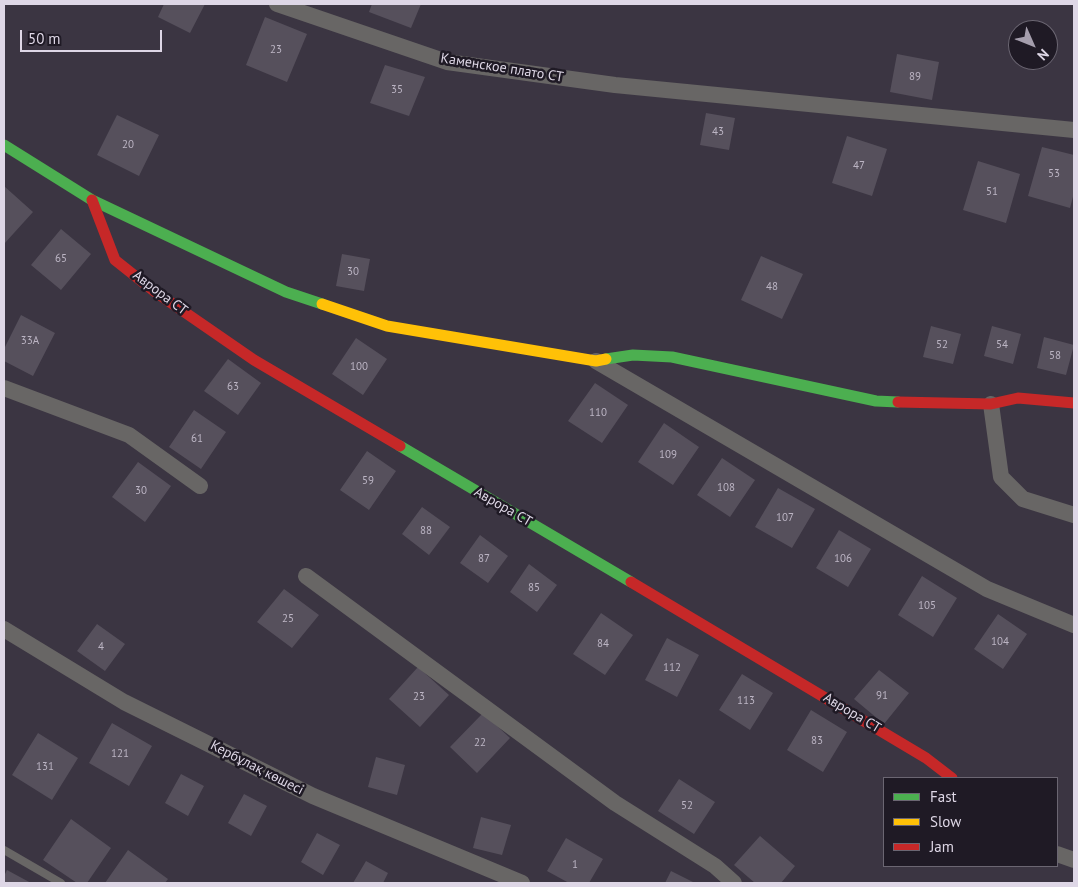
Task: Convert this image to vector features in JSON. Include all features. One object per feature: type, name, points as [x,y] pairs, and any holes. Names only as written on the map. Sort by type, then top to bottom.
[{"type":"street","name":"Каменское плато СТ","points":[[277,4],[447,62],[615,85],[1074,130]]},
{"type":"street","points":[[4,144],[92,200],[286,292],[387,326],[596,361],[633,356],[672,357],[876,401],[991,404],[1018,398],[1074,403]]},
{"type":"street","name":"Аврора СТ","points":[[92,200],[115,260],[154,291],[254,360],[736,644],[926,758],[951,777]]},
{"type":"street","points":[[596,361],[987,589],[1074,625]]},
{"type":"street","points":[[4,388],[129,435],[200,486]]},
{"type":"street","points":[[991,404],[1001,477],[1023,499],[1074,514]]},
{"type":"street","points":[[306,576],[615,803],[715,866],[734,883]]},
{"type":"street","name":"Кербұлақ көшесі","points":[[4,629],[124,702],[313,796],[522,883]]},
{"type":"street","points":[[1058,854],[1074,860]]},
{"type":"lane","points":[[4,850],[61,883]]},
{"type":"building","points":[[164,4],[205,4],[190,33],[158,17]]},
{"type":"building","points":[[372,4],[421,4],[411,28],[369,12]]},
{"type":"building","points":[[265,17],[307,34],[287,82],[246,65]]},
{"type":"building","points":[[897,54],[939,62],[932,100],[890,92]]},
{"type":"building","points":[[385,65],[425,77],[409,116],[370,103]]},
{"type":"building","points":[[706,113],[735,118],[729,150],[700,145]]},
{"type":"building","points":[[117,115],[159,135],[139,176],[97,155]]},
{"type":"building","points":[[847,136],[887,149],[872,196],[832,183]]},
{"type":"building","points":[[1042,147],[1074,155],[1074,193],[1070,208],[1028,196]]},
{"type":"building","points":[[978,161],[1020,174],[1006,223],[963,210]]},
{"type":"building","points":[[4,186],[33,212],[4,244]]},
{"type":"building","points":[[61,229],[91,254],[61,290],[31,265]]},
{"type":"building","points":[[342,254],[370,259],[364,291],[336,286]]},
{"type":"building","points":[[761,256],[803,274],[782,319],[741,300]]},
{"type":"building","points":[[21,315],[55,333],[33,376],[4,361],[4,349]]},
{"type":"building","points":[[931,326],[961,334],[953,364],[923,357]]},
{"type":"building","points":[[992,326],[1021,334],[1013,364],[984,356]]},
{"type":"building","points":[[1044,337],[1074,345],[1066,375],[1037,368]]},
{"type":"building","points":[[356,338],[387,359],[363,395],[332,374]]},
{"type":"building","points":[[228,359],[261,383],[238,415],[204,391]]},
{"type":"building","points":[[595,383],[628,405],[602,443],[568,421]]},
{"type":"building","points":[[194,410],[226,432],[201,469],[169,447]]},
{"type":"building","points":[[664,423],[699,447],[673,485],[638,462]]},
{"type":"building","points":[[367,451],[396,471],[369,510],[340,490]]},
{"type":"building","points":[[722,458],[755,480],[730,517],[697,495]]},
{"type":"building","points":[[138,462],[171,486],[145,522],[112,497]]},
{"type":"building","points":[[778,488],[815,509],[792,548],[755,527]]},
{"type":"building","points":[[422,507],[450,527],[429,555],[402,534]]},
{"type":"building","points":[[839,530],[871,549],[848,587],[816,568]]},
{"type":"building","points":[[480,535],[508,556],[488,583],[460,563]]},
{"type":"building","points":[[529,564],[557,585],[537,612],[510,592]]},
{"type":"building","points":[[922,576],[957,598],[933,637],[898,615]]},
{"type":"building","points":[[284,589],[319,615],[292,648],[257,622]]},
{"type":"building","points":[[601,613],[633,635],[605,675],[573,654]]},
{"type":"building","points":[[998,614],[1027,634],[1003,669],[974,649]]},
{"type":"building","points":[[97,624],[125,644],[105,671],[77,651]]},
{"type":"building","points":[[667,638],[699,655],[677,697],[645,680]]},
{"type":"building","points":[[418,667],[449,695],[420,727],[389,699]]},
{"type":"building","points":[[879,670],[909,693],[884,724],[854,699]]},
{"type":"building","points":[[742,674],[773,693],[750,730],[719,710]]},
{"type":"building","points":[[811,710],[847,732],[823,772],[787,750]]},
{"type":"building","points":[[483,713],[510,738],[477,773],[450,747]]},
{"type":"building","points":[[112,723],[152,746],[129,786],[89,763]]},
{"type":"building","points":[[38,733],[78,758],[52,800],[12,775]]},
{"type":"building","points":[[376,757],[405,765],[397,795],[368,787]]},
{"type":"building","points":[[181,774],[204,786],[188,816],[165,803]]},
{"type":"building","points":[[679,779],[715,802],[694,834],[658,811]]},
{"type":"building","points":[[244,794],[267,806],[251,836],[228,823]]},
{"type":"building","points":[[481,817],[511,825],[502,855],[473,848]]},
{"type":"building","points":[[71,819],[111,848],[87,883],[77,883],[43,860]]},
{"type":"building","points":[[317,833],[340,845],[323,875],[301,862]]},
{"type":"building","points":[[760,836],[795,866],[781,883],[755,883],[734,865]]},
{"type":"building","points":[[566,838],[603,859],[589,883],[569,883],[547,871]]},
{"type":"building","points":[[128,850],[168,879],[165,883],[105,883]]},
{"type":"building","points":[[366,861],[388,873],[383,883],[353,883]]},
{"type":"building","points":[[7,870],[31,883],[4,883],[4,876]]},
{"type":"building","points":[[671,871],[695,883],[665,883]]},
{"type":"traffic: fast","points":[[4,145],[92,200],[286,292],[322,304]]},
{"type":"traffic: fast","points":[[606,359],[633,355],[672,357],[876,401],[898,402]]},
{"type":"traffic: fast","points":[[400,446],[631,582]]},
{"type":"traffic: slow","points":[[322,304],[387,326],[596,361],[606,359]]},
{"type":"traffic: jam","points":[[92,200],[115,260],[154,291],[254,360],[400,446]]},
{"type":"traffic: jam","points":[[898,402],[991,404],[1018,398],[1074,403]]},
{"type":"traffic: jam","points":[[631,582],[926,758],[951,777]]}]
